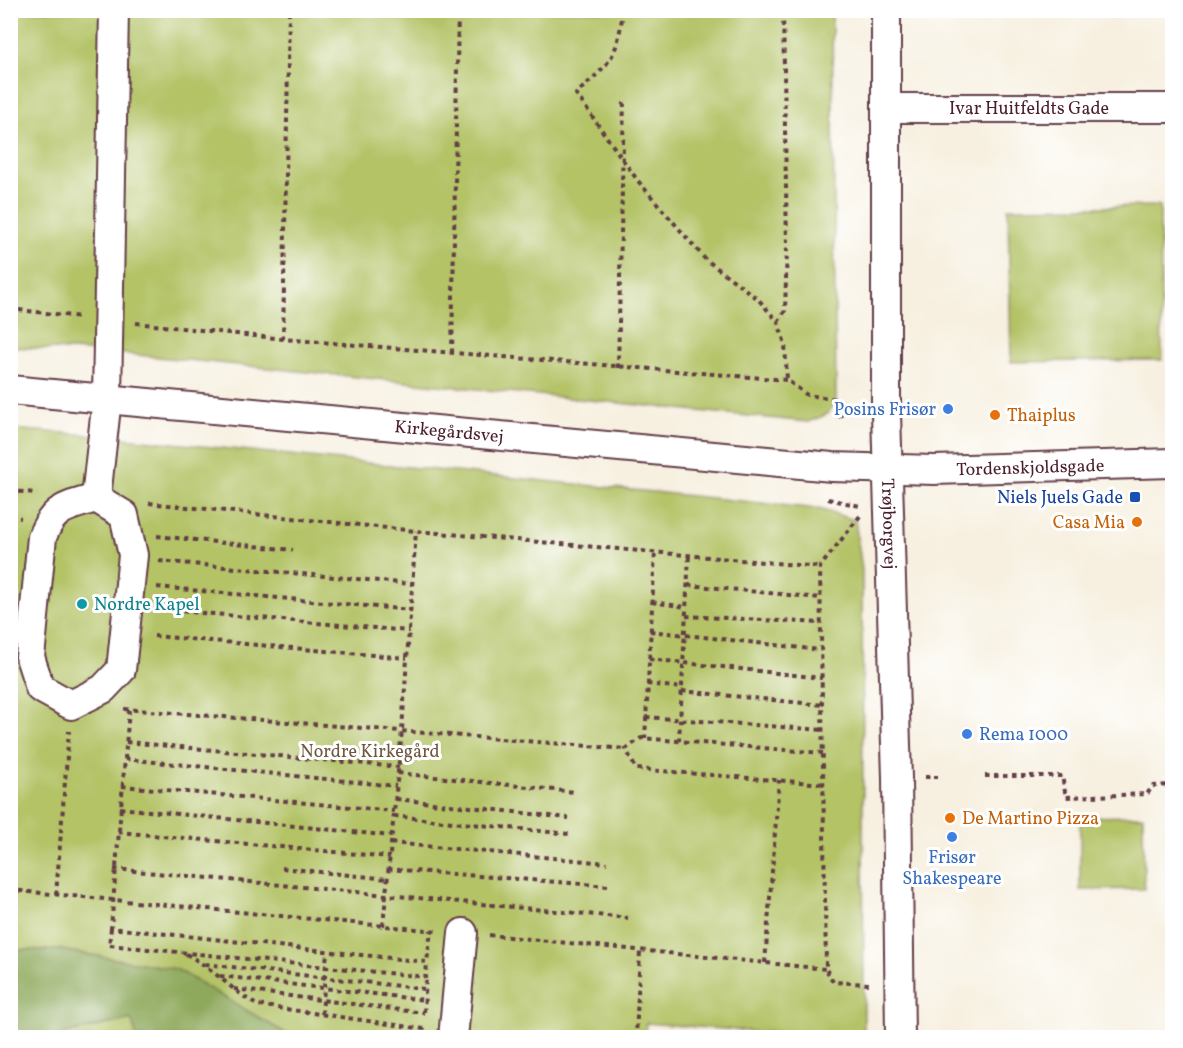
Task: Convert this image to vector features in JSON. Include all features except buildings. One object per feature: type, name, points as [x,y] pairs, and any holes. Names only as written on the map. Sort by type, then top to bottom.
[{"type":"street","points":[[96,498],[106,398],[114,10]]},
{"type":"street","name":"Trøjborgvej","points":[[886,10],[885,413],[897,778],[900,1038]]},
{"type":"street","name":"Ivar Huitfeldts Gade","points":[[887,108],[1173,108]]},
{"type":"street","name":"Kirkegårdsvej","points":[[10,390],[831,467],[888,469]]},
{"type":"street","name":"Tordenskjoldsgade","points":[[888,469],[934,470],[1173,463]]},
{"type":"street","points":[[96,498],[124,515],[129,583],[121,670],[103,689],[71,705],[40,688],[30,657],[42,537],[49,520],[58,510],[96,498]]},
{"type":"street","points":[[453,1038],[463,933]]},
{"type":"path","points":[[283,339],[289,10]]},
{"type":"path","points":[[452,353],[458,10]]},
{"type":"path","points":[[623,10],[619,43],[611,60],[576,94],[623,159],[705,259],[758,299],[778,322],[785,344],[787,380]]},
{"type":"path","points":[[778,322],[785,311],[787,247],[783,10]]},
{"type":"path","points":[[618,368],[624,98]]},
{"type":"path","points":[[10,309],[283,339],[787,380],[807,395],[836,399],[846,412],[835,419]]},
{"type":"path","points":[[10,491],[43,494]]},
{"type":"path","points":[[828,499],[860,506],[862,514],[820,567],[826,969],[833,982],[865,985],[899,983]]},
{"type":"path","points":[[139,503],[416,531],[820,567]]},
{"type":"path","points":[[383,926],[399,767],[416,531]]},
{"type":"path","points":[[129,583],[293,550]]},
{"type":"path","points":[[645,739],[655,552]]},
{"type":"path","points":[[679,741],[689,555]]},
{"type":"path","points":[[129,583],[412,584]]},
{"type":"path","points":[[129,583],[411,610]]},
{"type":"path","points":[[129,583],[409,631]]},
{"type":"path","points":[[129,583],[407,658]]},
{"type":"path","points":[[688,585],[820,598]]},
{"type":"path","points":[[652,602],[686,607]]},
{"type":"path","points":[[686,616],[821,623]]},
{"type":"path","points":[[650,631],[821,650]]},
{"type":"path","points":[[649,659],[822,678]]},
{"type":"path","points":[[647,684],[823,705]]},
{"type":"path","points":[[11,736],[12,698],[25,700]]},
{"type":"path","points":[[56,895],[71,705]]},
{"type":"path","points":[[118,709],[626,749],[640,738],[823,753]]},
{"type":"path","points":[[129,710],[114,869],[110,945],[426,977]]},
{"type":"path","points":[[646,717],[823,730]]},
{"type":"path","points":[[126,741],[399,767]]},
{"type":"path","points":[[626,749],[636,769],[824,784]]},
{"type":"path","points":[[124,759],[396,786]]},
{"type":"path","points":[[398,773],[574,792]]},
{"type":"path","points":[[985,777],[1062,776],[1066,796],[1147,794],[1153,786],[1173,785]]},
{"type":"path","points":[[765,963],[779,780]]},
{"type":"path","points":[[122,786],[569,834]]},
{"type":"path","points":[[396,799],[569,818]]},
{"type":"path","points":[[120,808],[392,836]]},
{"type":"path","points":[[118,832],[390,856]]},
{"type":"path","points":[[391,843],[607,863]]},
{"type":"path","points":[[282,868],[388,879]]},
{"type":"path","points":[[388,868],[609,886]]},
{"type":"path","points":[[114,869],[628,918]]},
{"type":"path","points":[[10,890],[826,969]]},
{"type":"path","points":[[111,928],[427,962]]},
{"type":"path","points":[[183,952],[203,964],[257,1005],[424,1029],[425,989],[431,930]]},
{"type":"path","points":[[322,1014],[327,951]]},
{"type":"path","points":[[636,1038],[640,951]]},
{"type":"path","points":[[203,964],[425,989]]},
{"type":"path","points":[[218,976],[425,1000]]},
{"type":"path","points":[[234,989],[424,1013]]},
{"type":"green space","points":[[10,11],[832,11],[836,399],[828,414],[808,422],[107,352],[11,347]]},
{"type":"green space","points":[[1160,206],[1162,360],[1011,362],[1008,208]]},
{"type":"green space","name":"Nordre Kirkegård","points":[[10,429],[104,436],[819,509],[855,520],[862,570],[864,1037],[824,1037],[646,1023],[645,1038],[292,1037],[176,969],[61,950],[11,950]]},
{"type":"green space","points":[[1143,816],[1144,889],[1080,890],[1080,817]]},
{"type":"green space","points":[[11,950],[61,950],[176,969],[292,1037],[137,1037],[131,1019],[48,1037],[11,1037]]},
{"type":"green space","points":[[132,1019],[137,1037],[48,1038]]},
{"type":"place","name":"Posins Frisør","points":[[948,409]]},
{"type":"place","name":"Thaiplus","points":[[995,415]]},
{"type":"place","name":"Niels Juels Gade","points":[[1135,497]]},
{"type":"place","name":"Casa Mia","points":[[1137,522]]},
{"type":"place","name":"Nordre Kapel","points":[[82,604]]},
{"type":"place","name":"Rema 1000","points":[[967,734]]},
{"type":"place","name":"De Martino Pizza","points":[[950,818]]},
{"type":"place","name":"Frisør Shakespeare","points":[[952,837]]}]
